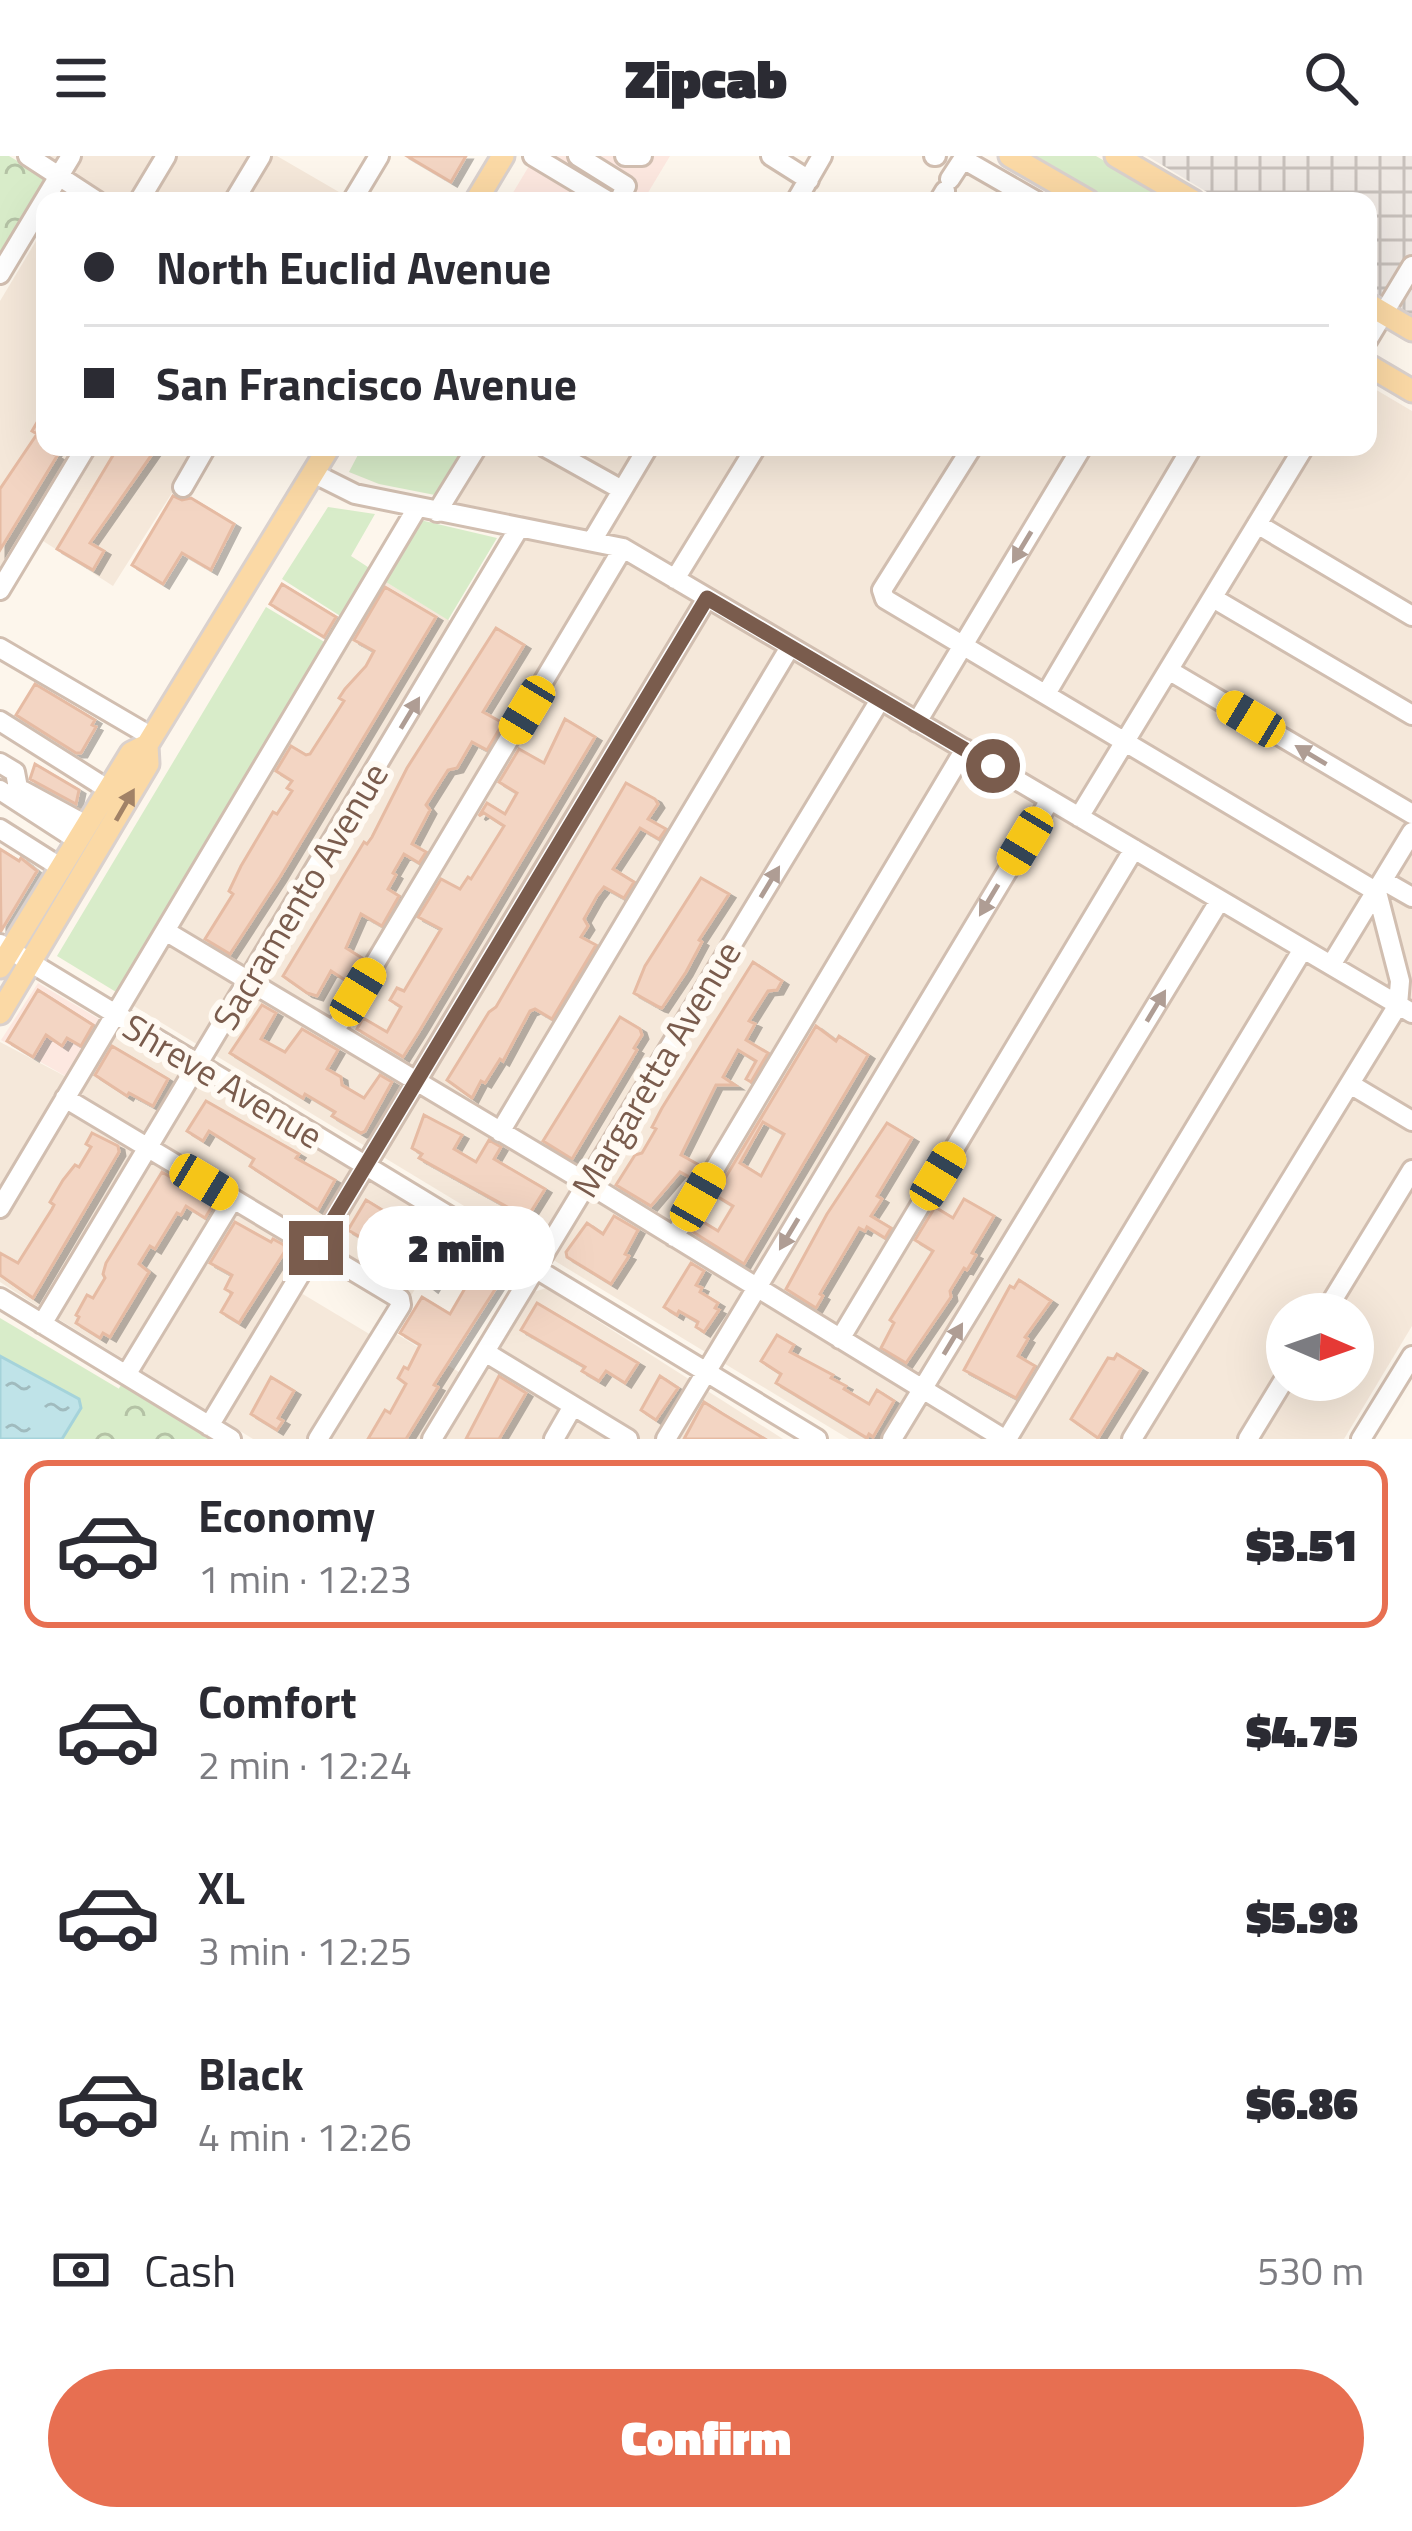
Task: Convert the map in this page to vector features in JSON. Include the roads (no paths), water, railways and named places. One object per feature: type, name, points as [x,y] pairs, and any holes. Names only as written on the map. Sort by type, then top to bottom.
[{"type":"main road","points":[[485,192],[503,156]]},
{"type":"main road","points":[[1010,156],[1065,192]]},
{"type":"main road","points":[[1116,156],[1178,192]]},
{"type":"main road","points":[[1377,310],[1412,330]]},
{"type":"main road","points":[[1377,370],[1412,391]]},
{"type":"main road","points":[[12,957],[148,764],[150,741],[323,456]]},
{"type":"main road","points":[[0,993],[12,957],[60,867],[131,753],[150,741]]},
{"type":"main road","points":[[0,1013],[12,957],[76,859],[81,833]]},
{"type":"street","points":[[28,156],[83,192]]},
{"type":"street","points":[[49,192],[70,156]]},
{"type":"street","points":[[144,192],[166,156]]},
{"type":"street","points":[[239,192],[261,156]]},
{"type":"street","points":[[357,192],[379,156]]},
{"type":"street","points":[[533,156],[593,192]]},
{"type":"street","points":[[578,156],[626,186],[623,192]]},
{"type":"street","points":[[625,156],[642,156]]},
{"type":"street","points":[[771,156],[809,179]]},
{"type":"street","points":[[801,192],[822,156]]},
{"type":"street","points":[[945,190],[964,157],[1021,192]]},
{"type":"street","points":[[0,274],[36,214]]},
{"type":"street","points":[[1377,308],[1412,266]]},
{"type":"street","points":[[0,590],[81,456]]},
{"type":"street","points":[[183,487],[201,456]]},
{"type":"street","points":[[437,512],[471,456]]},
{"type":"street","points":[[561,456],[622,490]]},
{"type":"street","points":[[592,542],[643,456]]},
{"type":"street","points":[[674,579],[750,456]]},
{"type":"street","points":[[965,456],[882,590],[885,599],[1126,742],[1381,886],[1412,897]]},
{"type":"street","points":[[917,722],[1077,456]]},
{"type":"street","points":[[1046,694],[1187,456]]},
{"type":"street","points":[[1079,817],[1299,456]]},
{"type":"street","points":[[313,472],[344,490],[417,508],[623,548],[1405,1009]]},
{"type":"street","points":[[0,1208],[417,508]]},
{"type":"street","points":[[1258,524],[1412,616]]},
{"type":"street","name":"Sacramento Avenue","points":[[42,1324],[518,528]]},
{"type":"street","points":[[334,1032],[623,548]]},
{"type":"street","points":[[209,1426],[707,598]]},
{"type":"street","points":[[1214,598],[1412,716]]},
{"type":"street","points":[[500,1132],[790,647]]},
{"type":"street","points":[[0,648],[150,741]]},
{"type":"street","points":[[1170,671],[1412,814]]},
{"type":"street","name":"Margaretta Avenue","points":[[432,1439],[880,700]]},
{"type":"street","points":[[0,721],[109,790]]},
{"type":"street","points":[[674,1237],[964,749]]},
{"type":"street","points":[[0,763],[15,772],[18,788],[81,833]]},
{"type":"street","points":[[0,790],[81,833]]},
{"type":"street","points":[[666,1439],[1050,800]]},
{"type":"street","points":[[0,829],[60,867]]},
{"type":"street","points":[[1331,965],[1412,832]]},
{"type":"street","points":[[840,1339],[1134,849]]},
{"type":"street","points":[[1132,1439],[1350,1084],[1405,1009],[1381,886]]},
{"type":"street","points":[[892,1439],[1220,900]]},
{"type":"street","points":[[166,932],[1006,1439],[1303,949]]},
{"type":"street","name":"Shreve Avenue","points":[[12,957],[817,1439]]},
{"type":"street","points":[[1350,1084],[1412,1121]]},
{"type":"street","points":[[65,1098],[402,1302],[318,1439]]},
{"type":"street","points":[[1337,1293],[1412,1170]]},
{"type":"street","points":[[126,1375],[232,1198]]},
{"type":"street","points":[[0,1298],[231,1439]]},
{"type":"street","points":[[485,1352],[628,1439]]},
{"type":"street","points":[[1361,1439],[1412,1356]]},
{"type":"street","points":[[1248,1439],[1272,1401]]},
{"type":"street","points":[[554,1439],[573,1406]]},
{"type":"water","points":[[0,1356],[79,1399],[81,1408],[62,1439],[0,1439]]}]
